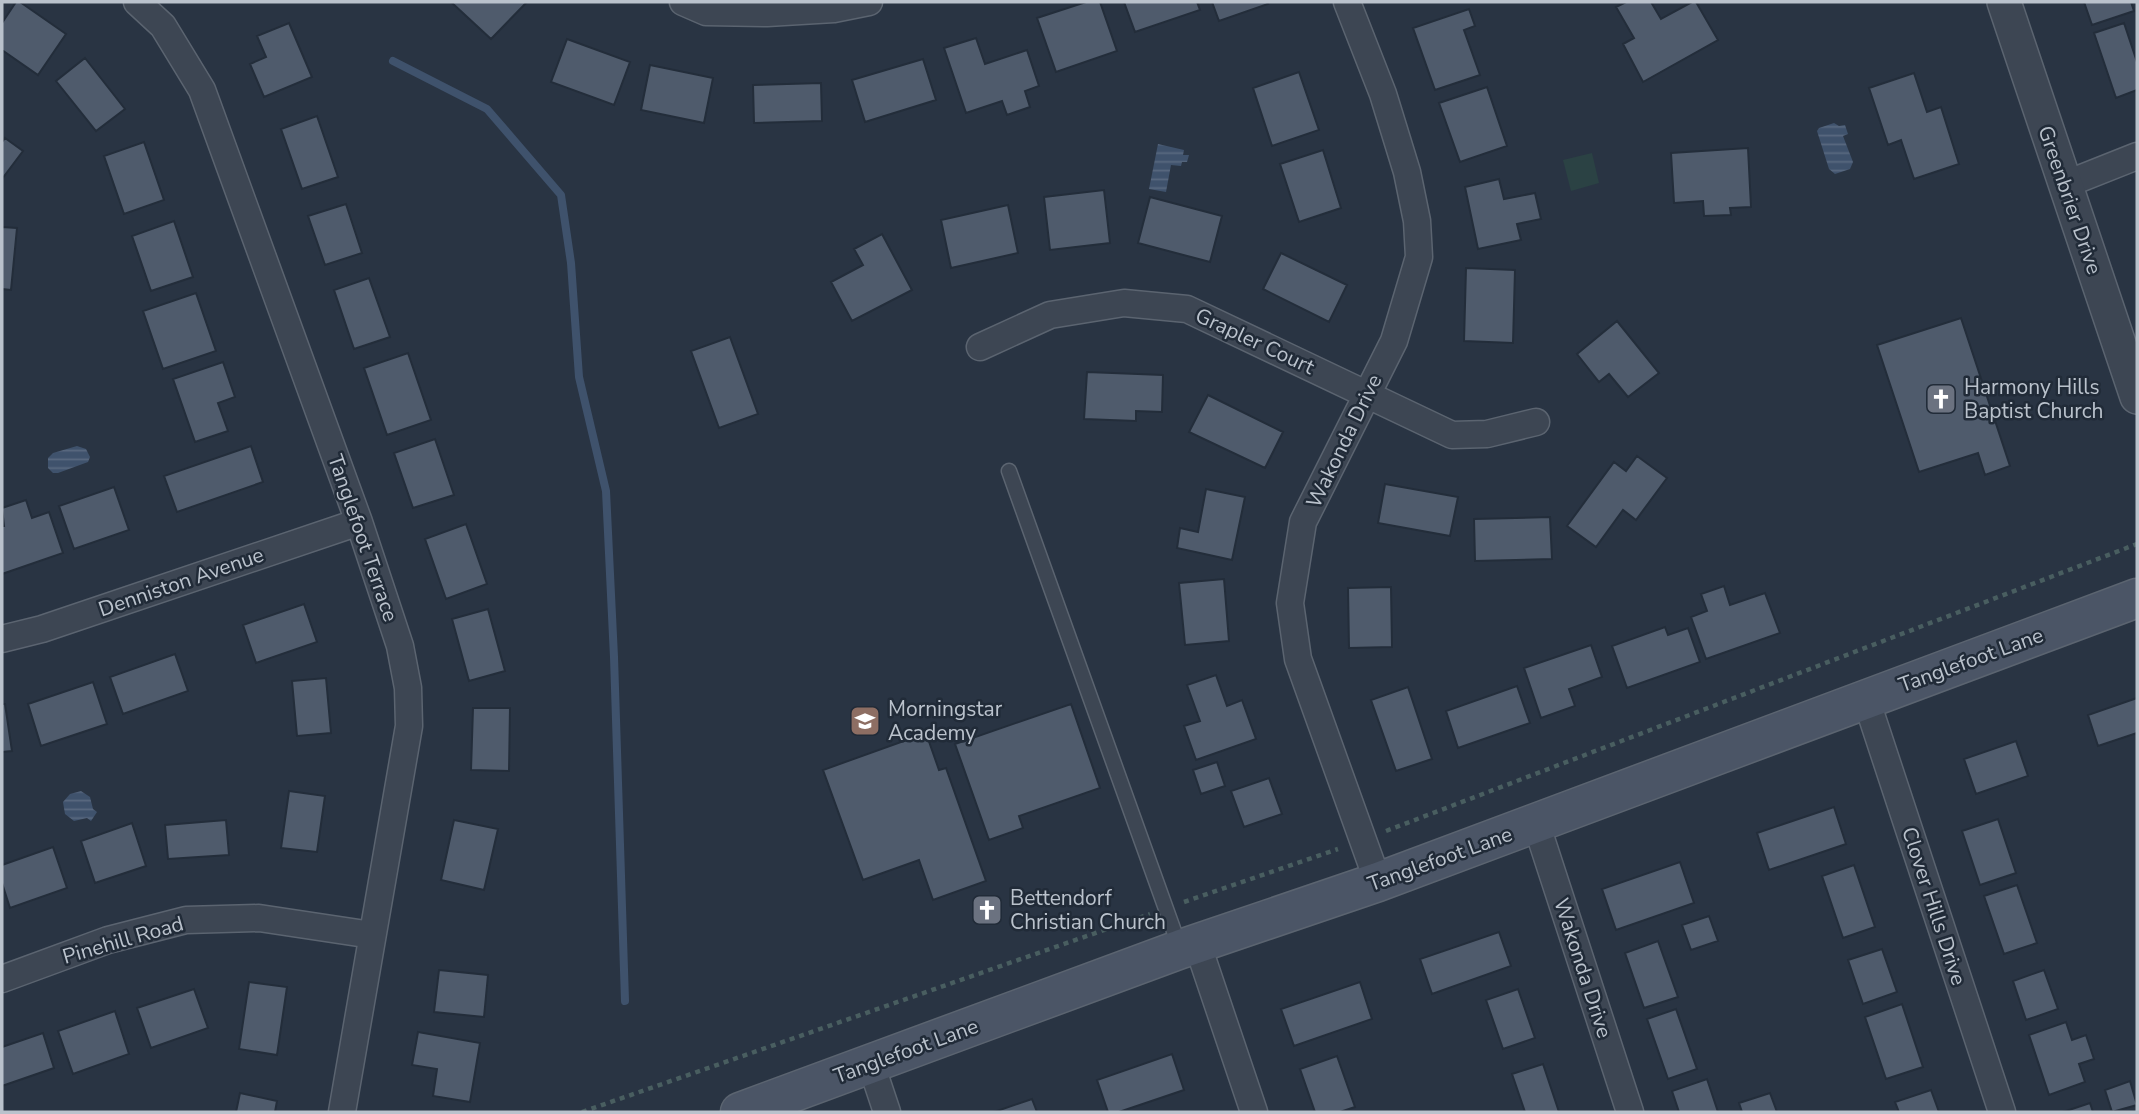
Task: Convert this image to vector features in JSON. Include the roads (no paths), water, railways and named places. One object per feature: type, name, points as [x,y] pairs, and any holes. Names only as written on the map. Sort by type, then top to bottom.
[{"type":"main road","name":"Tanglefoot Lane","points":[[740,1112],[1189,946],[1378,883],[2137,598]]},
{"type":"street","name":"Tanglefoot Terrace","points":[[137,2],[163,26],[202,90],[359,522],[400,646],[408,688],[409,726],[342,1112]]},
{"type":"street","points":[[683,2],[706,12],[834,9],[869,2]]},
{"type":"street","name":"Wakonda Drive","points":[[1348,2],[1407,172],[1417,222],[1419,257],[1394,341],[1303,522],[1290,603],[1298,659],[1378,883]]},
{"type":"street","name":"Greenbrier Drive","points":[[2004,2],[2137,397]]},
{"type":"street","points":[[2064,185],[2137,156]]},
{"type":"street","name":"Grapler Court","points":[[980,348],[1050,315],[1124,303],[1187,309],[1452,435],[1487,434],[1536,422]]},
{"type":"street","name":"Denniston Avenue","points":[[2,639],[42,629],[359,522]]},
{"type":"street","name":"Clover Hills Drive","points":[[1866,699],[2002,1112]]},
{"type":"street","name":"Wakonda Drive","points":[[1536,823],[1630,1112]]},
{"type":"street","name":"Pinehill Road","points":[[2,979],[108,940],[186,919],[259,918],[372,935]]},
{"type":"street","points":[[1189,946],[1254,1112]]},
{"type":"street","points":[[871,1064],[887,1112]]},
{"type":"lane","points":[[1009,471],[1189,946]]},
{"type":"water","points":[[1834,123],[1845,125],[1848,134],[1843,136],[1853,162],[1850,169],[1835,174],[1829,169],[1817,131]]},
{"type":"water","points":[[1158,144],[1184,150],[1183,155],[1189,155],[1187,162],[1182,162],[1181,166],[1171,165],[1166,192],[1149,189]]},
{"type":"water","points":[[77,446],[86,449],[90,457],[88,462],[58,473],[53,473],[48,468],[48,458],[53,453]]},
{"type":"water","points":[[81,791],[90,797],[93,809],[97,812],[91,821],[87,818],[74,821],[65,814],[63,802],[70,794]]},
{"type":"waterway","points":[[393,61],[487,109],[561,195],[571,263],[579,377],[606,491],[625,1001]]},
{"type":"place","name":"Harmony Hills Baptist Church","points":[[1941,399]]},
{"type":"place","name":"Morningstar Academy","points":[[865,721]]},
{"type":"place","name":"Bettendorf Christian Church","points":[[987,910]]}]
